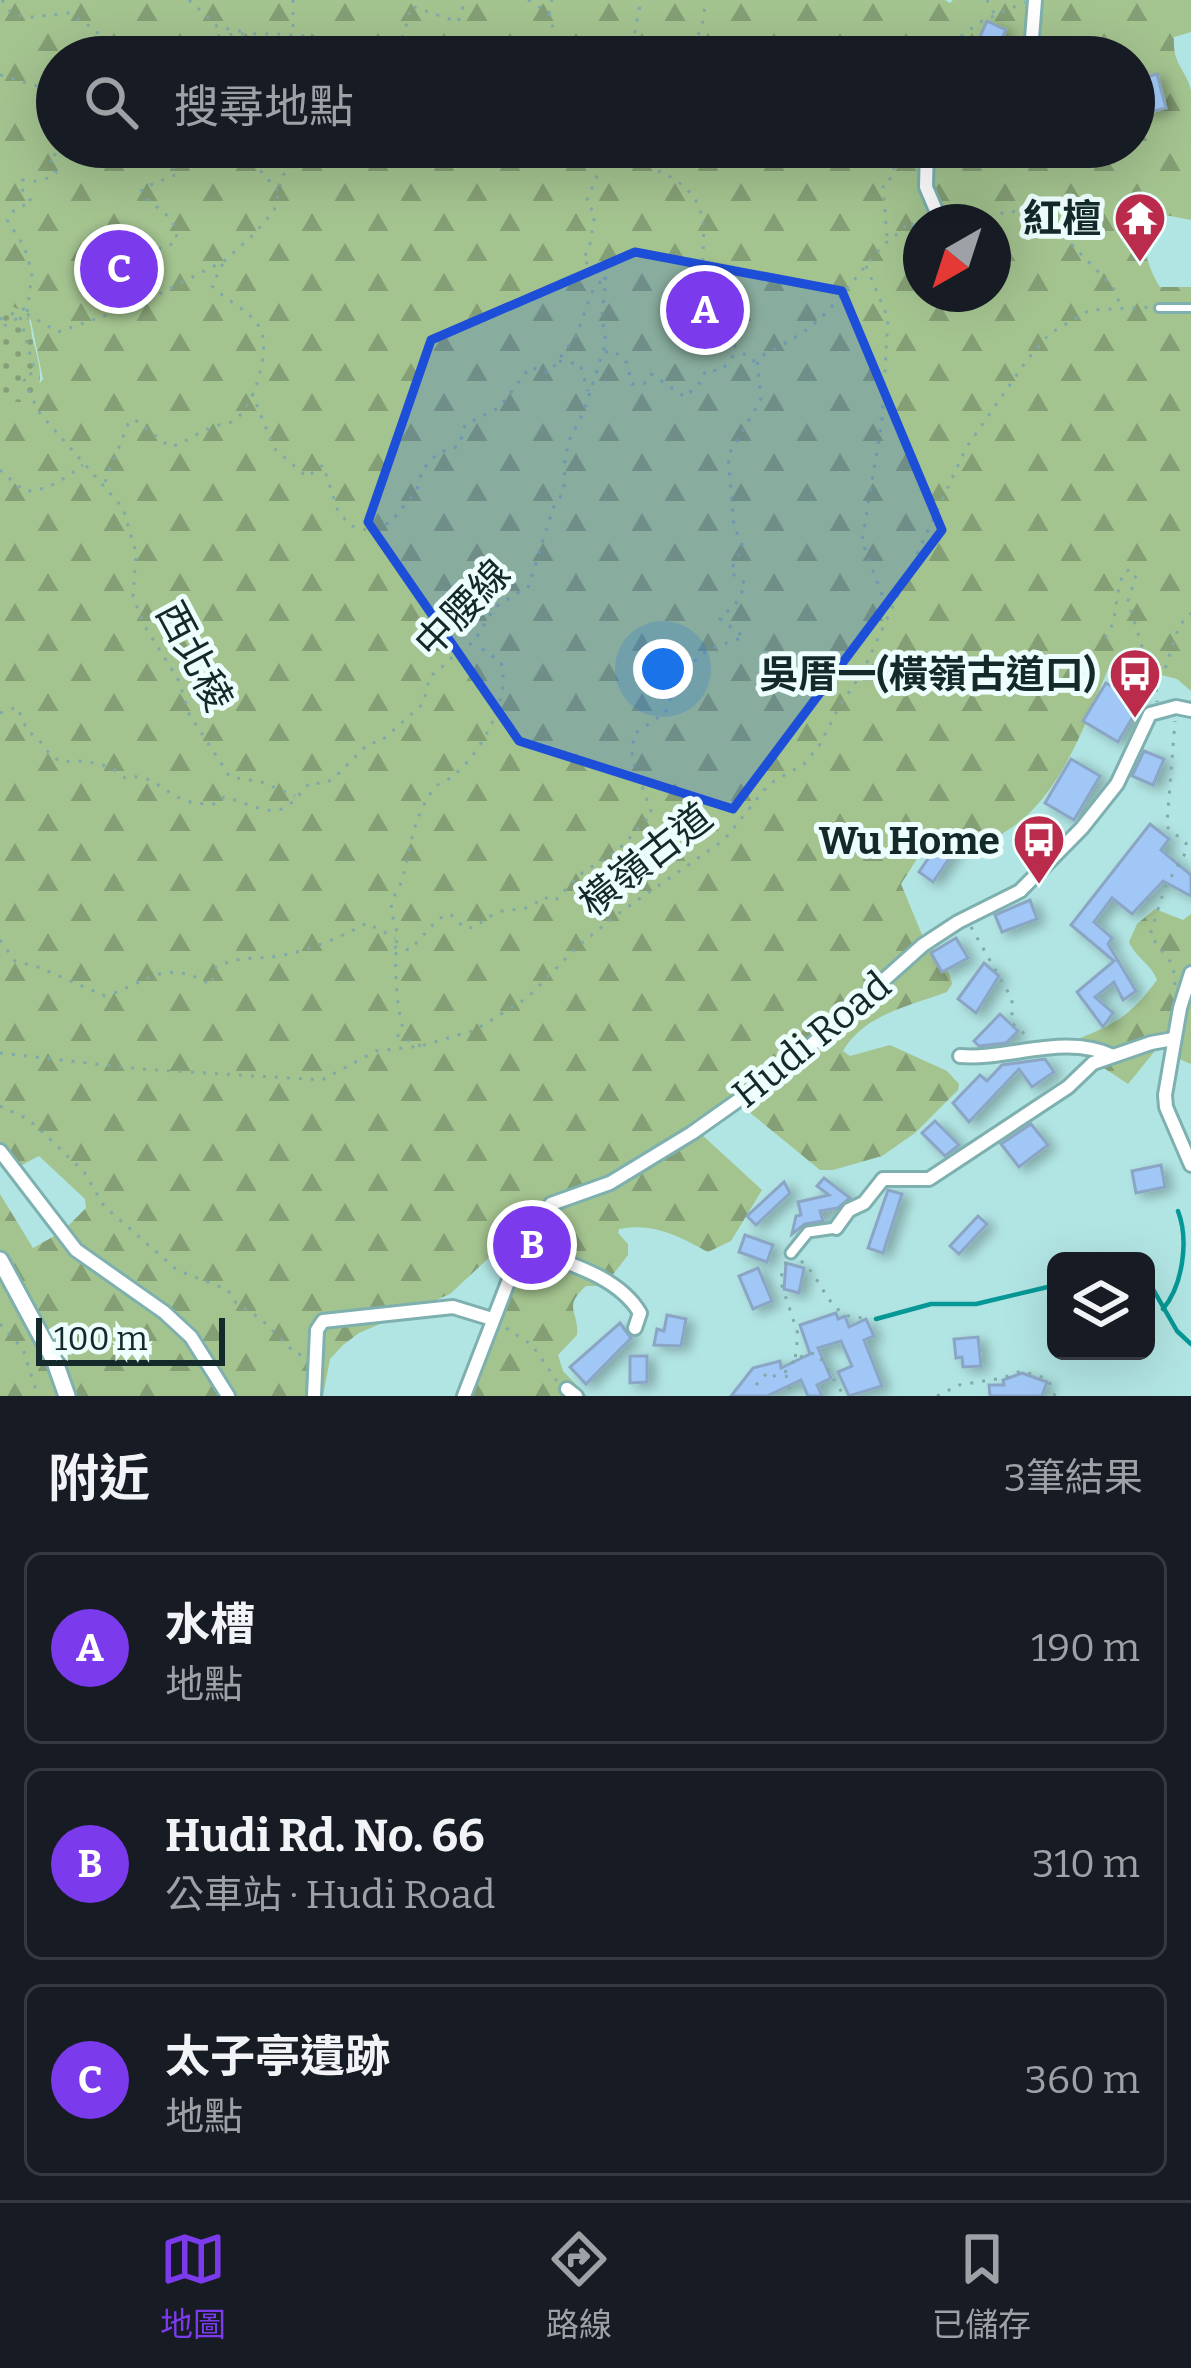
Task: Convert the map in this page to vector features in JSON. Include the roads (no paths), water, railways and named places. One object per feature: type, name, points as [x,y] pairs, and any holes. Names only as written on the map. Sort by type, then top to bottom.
[{"type":"street","points":[[1032,36],[1034,2]]},
{"type":"street","points":[[926,168],[926,187],[933,204]]},
{"type":"street","name":"Hudi Road","points":[[464,1396],[522,1246],[551,1204],[610,1183],[692,1133],[791,1064],[923,945],[1020,891],[1117,784],[1144,725],[1156,710],[1184,709]]},
{"type":"street","points":[[1191,974],[1173,1039],[1166,1107],[1191,1165]]},
{"type":"street","points":[[791,1253],[808,1232],[836,1228],[883,1179],[929,1179],[1068,1087],[1093,1063],[1173,1039]]},
{"type":"street","points":[[959,1055],[982,1058],[1039,1048],[1090,1046],[1113,1056]]},
{"type":"street","points":[[0,1151],[76,1250],[164,1312],[191,1337],[228,1396]]},
{"type":"street","points":[[522,1246],[604,1279],[633,1300],[640,1313],[635,1328]]},
{"type":"street","points":[[0,1260],[55,1362],[67,1396]]},
{"type":"street","points":[[314,1396],[316,1330],[323,1322],[453,1307],[491,1319]]},
{"type":"lane","points":[[1159,308],[1191,308]]},
{"type":"waterway","points":[[1163,1309],[1182,1262],[1178,1211]]},
{"type":"waterway","points":[[876,1319],[931,1304],[976,1304],[1047,1287]]},
{"type":"waterway","points":[[1155,1293],[1177,1331],[1191,1344]]},
{"type":"place","name":"紅檀","points":[[1140,264]]},
{"type":"place","name":"太子亭遺跡","points":[[119,269]]},
{"type":"place","name":"水槽","points":[[705,310]]},
{"type":"place","name":"吳厝一(橫嶺古道口)","points":[[1135,720]]},
{"type":"place","name":"Wu Home","points":[[1039,886]]},
{"type":"place","name":"Hudi Rd. No. 66","points":[[532,1245]]}]
